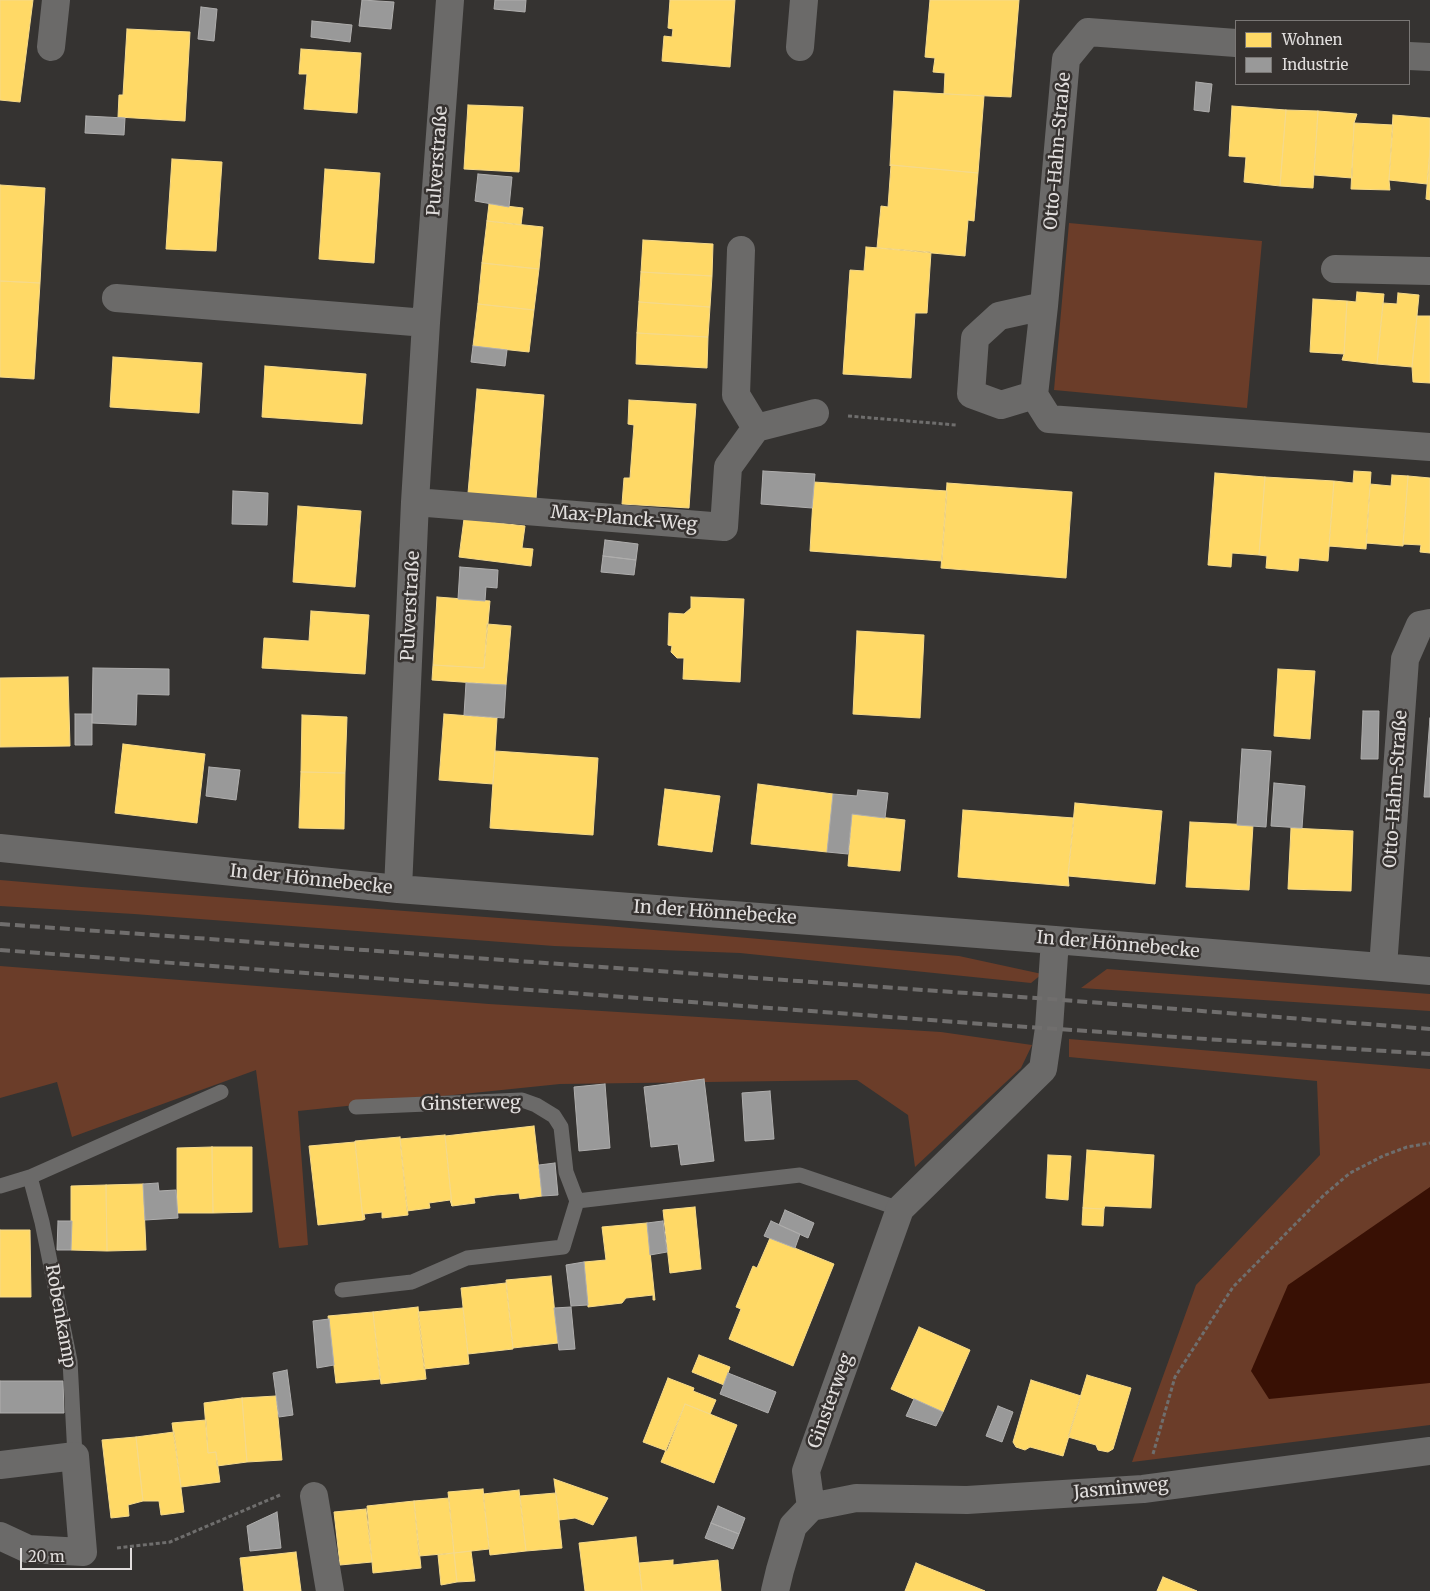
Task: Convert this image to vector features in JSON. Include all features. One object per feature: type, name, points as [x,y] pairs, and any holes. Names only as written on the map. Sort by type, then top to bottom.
[{"type":"street","points":[[50,47],[56,0]]},
{"type":"street","name":"Pulverstraße","points":[[398,889],[415,502],[450,0]]},
{"type":"street","points":[[800,47],[804,0]]},
{"type":"street","name":"Otto-Hahn-Straße","points":[[1034,395],[1044,306],[1066,59],[1088,32],[1235,43]]},
{"type":"street","points":[[1410,56],[1430,57]]},
{"type":"street","points":[[741,250],[736,396],[756,428],[815,413]]},
{"type":"street","points":[[1335,269],[1430,271]]},
{"type":"street","points":[[116,298],[426,323]]},
{"type":"street","points":[[1044,306],[999,316],[974,338],[971,394],[1001,405],[1034,395],[1049,419],[1430,447]]},
{"type":"street","name":"Max-Planck-Weg","points":[[415,502],[724,527],[728,467],[756,428]]},
{"type":"street","name":"Otto-Hahn-Straße","points":[[1383,967],[1406,659],[1420,625],[1430,623]]},
{"type":"street","name":"In der Hönnebecke","points":[[0,848],[398,889],[1430,971]]},
{"type":"street","name":"Ginsterweg","points":[[811,1507],[806,1471],[900,1209],[1042,1069],[1049,1028],[1054,940]]},
{"type":"street","name":"Jasminweg","points":[[811,1507],[856,1498],[968,1500],[1143,1489],[1430,1451]]},
{"type":"street","points":[[0,1465],[75,1456]]},
{"type":"street","name":"Robenkamp","points":[[75,1456],[83,1552]]},
{"type":"street","points":[[314,1496],[330,1591]]},
{"type":"street","points":[[775,1591],[794,1526],[811,1507]]},
{"type":"street","points":[[0,1536],[28,1549],[83,1552]]},
{"type":"lane","points":[[0,1186],[30,1177],[221,1092]]},
{"type":"lane","name":"Ginsterweg","points":[[356,1107],[522,1100],[536,1105],[554,1116],[561,1127],[566,1172],[577,1202]]},
{"type":"lane","points":[[342,1290],[412,1282],[467,1258],[563,1247],[577,1202],[800,1175],[900,1209]]},
{"type":"lane","name":"Robenkamp","points":[[30,1177],[42,1222],[70,1360],[75,1456]]},
{"type":"path","points":[[815,413],[959,425]]},
{"type":"path","points":[[1143,1489],[1175,1377],[1233,1287],[1324,1195],[1350,1174],[1382,1156],[1430,1143]]},
{"type":"path","points":[[83,1552],[170,1542],[292,1490],[314,1496]]},
{"type":"shaded area","points":[[1069,223],[1262,241],[1247,408],[1054,390]]},
{"type":"shaded area","points":[[0,880],[607,926],[959,956],[1042,974],[1031,983],[740,953],[554,946],[134,914],[0,906]]},
{"type":"shaded area","points":[[0,966],[489,1004],[941,1032],[1032,1045],[1021,1068],[915,1167],[908,1115],[857,1080],[560,1084],[298,1111],[308,1245],[279,1248],[256,1070],[72,1137],[57,1082],[0,1098]]},
{"type":"shaded area","points":[[1107,969],[1430,994],[1430,1011],[1081,988]]},
{"type":"shaded area","points":[[1069,1039],[1430,1069],[1430,1425],[1132,1462],[1196,1285],[1320,1155],[1317,1081],[1069,1057]]},
{"type":"shaded area","points":[[1430,1187],[1430,1383],[1269,1399],[1251,1371],[1288,1285]]},
{"type":"building: Wohnen","points":[[0,0],[33,0],[20,102],[0,100]]},
{"type":"building: Wohnen","points":[[670,0],[735,0],[730,67],[662,61],[664,36],[672,37],[673,29],[668,28]]},
{"type":"building: Wohnen","points":[[930,0],[1019,0],[1011,97],[944,94],[945,73],[933,72],[935,58],[925,57]]},
{"type":"building: Wohnen","points":[[127,29],[190,32],[185,121],[118,117],[119,95],[123,95]]},
{"type":"building: Wohnen","points":[[301,49],[361,53],[357,113],[304,109],[307,74],[299,74]]},
{"type":"building: Wohnen","points":[[894,91],[984,96],[978,173],[890,166]]},
{"type":"building: Wohnen","points":[[468,105],[523,107],[519,172],[464,169]]},
{"type":"building: Wohnen","points":[[1232,106],[1286,110],[1280,186],[1244,182],[1246,157],[1229,156]]},
{"type":"building: Wohnen","points":[[1286,110],[1318,111],[1313,188],[1280,186]]},
{"type":"building: Wohnen","points":[[1318,111],[1357,114],[1354,123],[1352,178],[1314,175]]},
{"type":"building: Wohnen","points":[[1393,115],[1430,118],[1427,184],[1389,180]]},
{"type":"building: Wohnen","points":[[1354,123],[1393,125],[1390,190],[1351,189]]},
{"type":"building: Wohnen","points":[[1430,150],[1430,200],[1426,199]]},
{"type":"building: Wohnen","points":[[172,159],[222,162],[216,251],[166,249]]},
{"type":"building: Wohnen","points":[[891,165],[978,173],[974,221],[968,220],[965,256],[877,248],[881,206],[888,207]]},
{"type":"building: Wohnen","points":[[325,169],[380,173],[374,263],[319,259]]},
{"type":"building: Wohnen","points":[[0,185],[45,188],[40,283],[0,281]]},
{"type":"building: Wohnen","points":[[489,204],[523,208],[521,225],[487,221]]},
{"type":"building: Wohnen","points":[[487,221],[543,227],[539,269],[482,263]]},
{"type":"building: Wohnen","points":[[643,240],[713,244],[712,276],[641,272]]},
{"type":"building: Wohnen","points":[[866,247],[931,252],[927,313],[915,313],[911,378],[843,374],[850,270],[864,271]]},
{"type":"building: Wohnen","points":[[482,263],[539,269],[534,310],[478,304]]},
{"type":"building: Wohnen","points":[[641,272],[712,276],[710,307],[639,302]]},
{"type":"building: Wohnen","points":[[0,281],[40,283],[34,379],[0,377]]},
{"type":"building: Wohnen","points":[[1357,292],[1384,294],[1377,364],[1342,360],[1347,301],[1356,302]]},
{"type":"building: Wohnen","points":[[1398,293],[1419,295],[1412,367],[1377,364],[1383,303],[1397,304]]},
{"type":"building: Wohnen","points":[[1313,299],[1347,301],[1344,354],[1310,352]]},
{"type":"building: Wohnen","points":[[639,302],[710,307],[708,337],[637,333]]},
{"type":"building: Wohnen","points":[[478,304],[534,310],[529,352],[473,346]]},
{"type":"building: Wohnen","points":[[1417,316],[1430,316],[1430,383],[1413,382],[1412,367]]},
{"type":"building: Wohnen","points":[[637,333],[708,337],[707,368],[636,364]]},
{"type":"building: Wohnen","points":[[113,357],[202,363],[199,413],[110,407]]},
{"type":"building: Wohnen","points":[[265,366],[366,374],[362,424],[262,417]]},
{"type":"building: Wohnen","points":[[477,389],[544,395],[536,499],[468,493]]},
{"type":"building: Wohnen","points":[[629,400],[696,404],[689,508],[622,504],[624,478],[630,478],[634,425],[628,424]]},
{"type":"building: Wohnen","points":[[1354,471],[1371,472],[1366,549],[1329,546],[1334,481],[1353,483]]},
{"type":"building: Wohnen","points":[[1215,473],[1265,477],[1259,555],[1232,553],[1231,567],[1208,565]]},
{"type":"building: Wohnen","points":[[1392,475],[1408,476],[1403,546],[1366,543],[1370,484],[1391,486]]},
{"type":"building: Wohnen","points":[[1408,476],[1430,478],[1430,553],[1420,552],[1421,545],[1403,544]]},
{"type":"building: Wohnen","points":[[1265,477],[1334,481],[1328,561],[1299,558],[1298,571],[1266,568],[1267,556],[1259,555]]},
{"type":"building: Wohnen","points":[[814,482],[947,491],[942,561],[810,551]]},
{"type":"building: Wohnen","points":[[947,483],[1072,492],[1066,578],[941,568]]},
{"type":"building: Wohnen","points":[[298,506],[361,511],[355,587],[293,582]]},
{"type":"building: Wohnen","points":[[464,519],[525,526],[522,548],[533,549],[531,566],[459,557]]},
{"type":"building: Wohnen","points":[[437,597],[490,601],[484,668],[433,665]]},
{"type":"building: Wohnen","points":[[691,597],[744,599],[740,682],[683,679],[684,658],[677,658],[671,652],[672,646],[668,645],[669,613],[684,614],[691,608]]},
{"type":"building: Wohnen","points":[[311,611],[369,615],[365,674],[262,668],[264,638],[309,641]]},
{"type":"building: Wohnen","points":[[487,624],[511,626],[506,685],[432,680],[433,665],[484,668]]},
{"type":"building: Wohnen","points":[[857,631],[924,635],[920,718],[853,714]]},
{"type":"building: Wohnen","points":[[1278,669],[1315,671],[1310,739],[1274,736]]},
{"type":"building: Wohnen","points":[[68,677],[70,746],[0,747],[0,678]]},
{"type":"building: Wohnen","points":[[444,714],[497,718],[493,784],[439,780]]},
{"type":"building: Wohnen","points":[[302,715],[347,717],[345,773],[301,772]]},
{"type":"building: Wohnen","points":[[123,744],[205,754],[197,823],[115,813]]},
{"type":"building: Wohnen","points":[[495,751],[598,758],[593,835],[490,828]]},
{"type":"building: Wohnen","points":[[301,772],[345,773],[344,829],[299,828]]},
{"type":"building: Wohnen","points":[[758,784],[833,794],[827,852],[751,844]]},
{"type":"building: Wohnen","points":[[665,789],[720,796],[712,852],[658,845]]},
{"type":"building: Wohnen","points":[[1075,803],[1162,811],[1155,884],[1068,876]]},
{"type":"building: Wohnen","points":[[963,810],[1074,818],[1068,876],[1069,886],[958,877]]},
{"type":"building: Wohnen","points":[[852,814],[905,820],[900,871],[848,866]]},
{"type":"building: Wohnen","points":[[1190,822],[1253,825],[1249,890],[1186,887]]},
{"type":"building: Wohnen","points":[[1291,828],[1353,831],[1351,891],[1288,889]]},
{"type":"building: Wohnen","points":[[534,1126],[542,1196],[520,1199],[519,1193],[496,1195],[474,1198],[475,1203],[452,1206],[445,1136]]},
{"type":"building: Wohnen","points":[[445,1135],[452,1206],[450,1200],[429,1203],[430,1208],[407,1211],[400,1139]]},
{"type":"building: Wohnen","points":[[400,1137],[408,1215],[382,1218],[382,1212],[364,1214],[365,1219],[363,1220],[355,1141]]},
{"type":"building: Wohnen","points":[[355,1142],[363,1220],[318,1225],[309,1146]]},
{"type":"building: Wohnen","points":[[212,1147],[213,1213],[177,1213],[177,1148]]},
{"type":"building: Wohnen","points":[[212,1147],[252,1147],[252,1212],[213,1213]]},
{"type":"building: Wohnen","points":[[1087,1150],[1154,1155],[1151,1208],[1105,1206],[1104,1209],[1083,1208]]},
{"type":"building: Wohnen","points":[[1048,1155],[1071,1156],[1068,1200],[1046,1198]]},
{"type":"building: Wohnen","points":[[143,1184],[146,1250],[107,1251],[106,1185]]},
{"type":"building: Wohnen","points":[[106,1185],[107,1251],[71,1250],[71,1186]]},
{"type":"building: Wohnen","points":[[695,1207],[701,1269],[670,1273],[663,1210]]},
{"type":"building: Wohnen","points":[[1083,1208],[1104,1209],[1103,1226],[1082,1225]]},
{"type":"building: Wohnen","points":[[647,1223],[655,1300],[653,1300],[653,1295],[626,1298],[622,1303],[588,1307],[584,1262],[606,1260],[602,1227]]},
{"type":"building: Wohnen","points":[[0,1230],[30,1230],[31,1297],[0,1297]]},
{"type":"building: Wohnen","points":[[770,1238],[834,1264],[793,1366],[729,1339],[741,1309],[736,1307],[753,1266],[757,1268]]},
{"type":"building: Wohnen","points":[[551,1276],[558,1343],[513,1348],[506,1280]]},
{"type":"building: Wohnen","points":[[506,1283],[513,1349],[468,1354],[461,1288]]},
{"type":"building: Wohnen","points":[[418,1307],[426,1379],[381,1384],[373,1312]]},
{"type":"building: Wohnen","points":[[463,1308],[469,1364],[424,1369],[418,1312]]},
{"type":"building: Wohnen","points":[[373,1312],[380,1379],[336,1383],[328,1316]]},
{"type":"building: Wohnen","points":[[919,1327],[970,1350],[943,1412],[891,1389]]},
{"type":"building: Wohnen","points":[[699,1355],[730,1367],[724,1385],[692,1372]]},
{"type":"building: Wohnen","points":[[1087,1375],[1131,1388],[1113,1449],[1108,1452],[1098,1450],[1096,1445],[1068,1437]]},
{"type":"building: Wohnen","points":[[668,1378],[694,1388],[693,1391],[716,1400],[710,1414],[685,1404],[667,1451],[643,1442]]},
{"type":"building: Wohnen","points":[[1031,1380],[1081,1396],[1063,1456],[1030,1447],[1025,1450],[1016,1447],[1013,1442]]},
{"type":"building: Wohnen","points":[[276,1396],[282,1460],[247,1462],[242,1398]]},
{"type":"building: Wohnen","points":[[242,1398],[247,1462],[217,1466],[216,1452],[208,1453],[204,1403]]},
{"type":"building: Wohnen","points":[[685,1404],[737,1425],[714,1483],[661,1462]]},
{"type":"building: Wohnen","points":[[206,1420],[208,1453],[216,1452],[220,1482],[181,1487],[172,1423]]},
{"type":"building: Wohnen","points":[[174,1432],[184,1512],[161,1515],[159,1501],[143,1501],[136,1437]]},
{"type":"building: Wohnen","points":[[136,1437],[143,1501],[128,1505],[129,1516],[111,1518],[102,1440]]},
{"type":"building: Wohnen","points":[[554,1479],[608,1498],[593,1525],[575,1518],[559,1520]]},
{"type":"building: Wohnen","points":[[483,1489],[489,1549],[454,1553],[448,1492]]},
{"type":"building: Wohnen","points":[[519,1490],[526,1551],[490,1555],[483,1494]]},
{"type":"building: Wohnen","points":[[556,1493],[562,1548],[526,1551],[520,1496]]},
{"type":"building: Wohnen","points":[[449,1498],[454,1553],[419,1556],[414,1501]]},
{"type":"building: Wohnen","points":[[414,1501],[421,1568],[373,1573],[367,1506]]},
{"type":"building: Wohnen","points":[[366,1509],[372,1562],[340,1565],[334,1512]]},
{"type":"building: Wohnen","points":[[636,1537],[642,1591],[585,1591],[579,1543]]},
{"type":"building: Wohnen","points":[[471,1551],[475,1581],[457,1582],[454,1553]]},
{"type":"building: Wohnen","points":[[296,1552],[301,1591],[244,1591],[240,1558]]},
{"type":"building: Wohnen","points":[[454,1553],[457,1582],[441,1585],[438,1555]]},
{"type":"building: Wohnen","points":[[673,1560],[673,1565],[718,1560],[721,1591],[642,1591],[639,1563]]},
{"type":"building: Wohnen","points":[[916,1563],[985,1591],[905,1591]]},
{"type":"building: Wohnen","points":[[1163,1577],[1197,1591],[1157,1591]]},
{"type":"building: Industrie","points":[[362,0],[394,2],[391,29],[359,26]]},
{"type":"building: Industrie","points":[[495,0],[526,0],[525,12],[494,9]]},
{"type":"building: Industrie","points":[[201,7],[217,9],[214,41],[198,39]]},
{"type":"building: Industrie","points":[[312,21],[352,25],[350,42],[311,37]]},
{"type":"building: Industrie","points":[[1196,82],[1212,84],[1209,112],[1194,110]]},
{"type":"building: Industrie","points":[[86,116],[125,118],[124,135],[85,133]]},
{"type":"building: Industrie","points":[[478,174],[512,177],[509,207],[475,201]]},
{"type":"building: Industrie","points":[[473,346],[507,350],[505,366],[471,362]]},
{"type":"building: Industrie","points":[[763,471],[815,474],[812,508],[761,504]]},
{"type":"building: Industrie","points":[[233,491],[268,493],[267,525],[232,524]]},
{"type":"building: Industrie","points":[[605,540],[638,544],[636,560],[603,556]]},
{"type":"building: Industrie","points":[[603,556],[636,560],[634,575],[601,572]]},
{"type":"building: Industrie","points":[[460,567],[498,570],[497,588],[486,587],[485,601],[458,599]]},
{"type":"building: Industrie","points":[[93,668],[169,669],[169,695],[137,694],[136,725],[92,723]]},
{"type":"building: Industrie","points":[[466,683],[506,685],[504,718],[464,715]]},
{"type":"building: Industrie","points":[[1363,711],[1379,711],[1378,759],[1361,759]]},
{"type":"building: Industrie","points":[[75,714],[92,714],[92,745],[75,745]]},
{"type":"building: Industrie","points":[[1430,718],[1430,797],[1424,797]]},
{"type":"building: Industrie","points":[[1242,749],[1271,751],[1266,827],[1237,825]]},
{"type":"building: Industrie","points":[[209,767],[240,770],[236,800],[206,796]]},
{"type":"building: Industrie","points":[[1274,783],[1305,786],[1302,828],[1271,826]]},
{"type":"building: Industrie","points":[[858,790],[888,793],[885,818],[852,814],[848,854],[827,852],[833,794],[857,796]]},
{"type":"building: Industrie","points":[[704,1079],[714,1161],[681,1165],[678,1144],[651,1147],[644,1087]]},
{"type":"building: Industrie","points":[[605,1084],[610,1148],[579,1151],[574,1087]]},
{"type":"building: Industrie","points":[[770,1091],[774,1139],[745,1141],[742,1093]]},
{"type":"building: Industrie","points":[[555,1163],[558,1195],[542,1196],[539,1165]]},
{"type":"building: Industrie","points":[[158,1183],[159,1191],[176,1190],[178,1218],[145,1220],[143,1184]]},
{"type":"building: Industrie","points":[[785,1210],[814,1223],[808,1238],[779,1225]]},
{"type":"building: Industrie","points":[[58,1221],[72,1221],[71,1250],[57,1250]]},
{"type":"building: Industrie","points":[[663,1221],[667,1252],[650,1255],[647,1223]]},
{"type":"building: Industrie","points":[[771,1221],[800,1234],[795,1248],[764,1236]]},
{"type":"building: Industrie","points":[[584,1262],[588,1305],[571,1306],[566,1265]]},
{"type":"building: Industrie","points":[[571,1307],[575,1349],[559,1350],[554,1308]]},
{"type":"building: Industrie","points":[[329,1319],[334,1365],[317,1368],[313,1321]]},
{"type":"building: Industrie","points":[[287,1370],[293,1415],[279,1417],[273,1373]]},
{"type":"building: Industrie","points":[[728,1373],[776,1392],[768,1413],[720,1394]]},
{"type":"building: Industrie","points":[[0,1381],[63,1381],[64,1413],[0,1413]]},
{"type":"building: Industrie","points":[[914,1399],[943,1412],[936,1426],[906,1416]]},
{"type":"building: Industrie","points":[[998,1406],[1013,1412],[1002,1442],[986,1436]]},
{"type":"building: Industrie","points":[[718,1506],[745,1518],[739,1534],[711,1523]]},
{"type":"building: Industrie","points":[[277,1512],[281,1548],[250,1551],[247,1526]]},
{"type":"building: Industrie","points":[[711,1523],[739,1534],[733,1549],[705,1538]]},
{"type":"railway","points":[[0,924],[1050,999],[1430,1029]]},
{"type":"railway","points":[[0,950],[997,1025],[1430,1054]]}]
